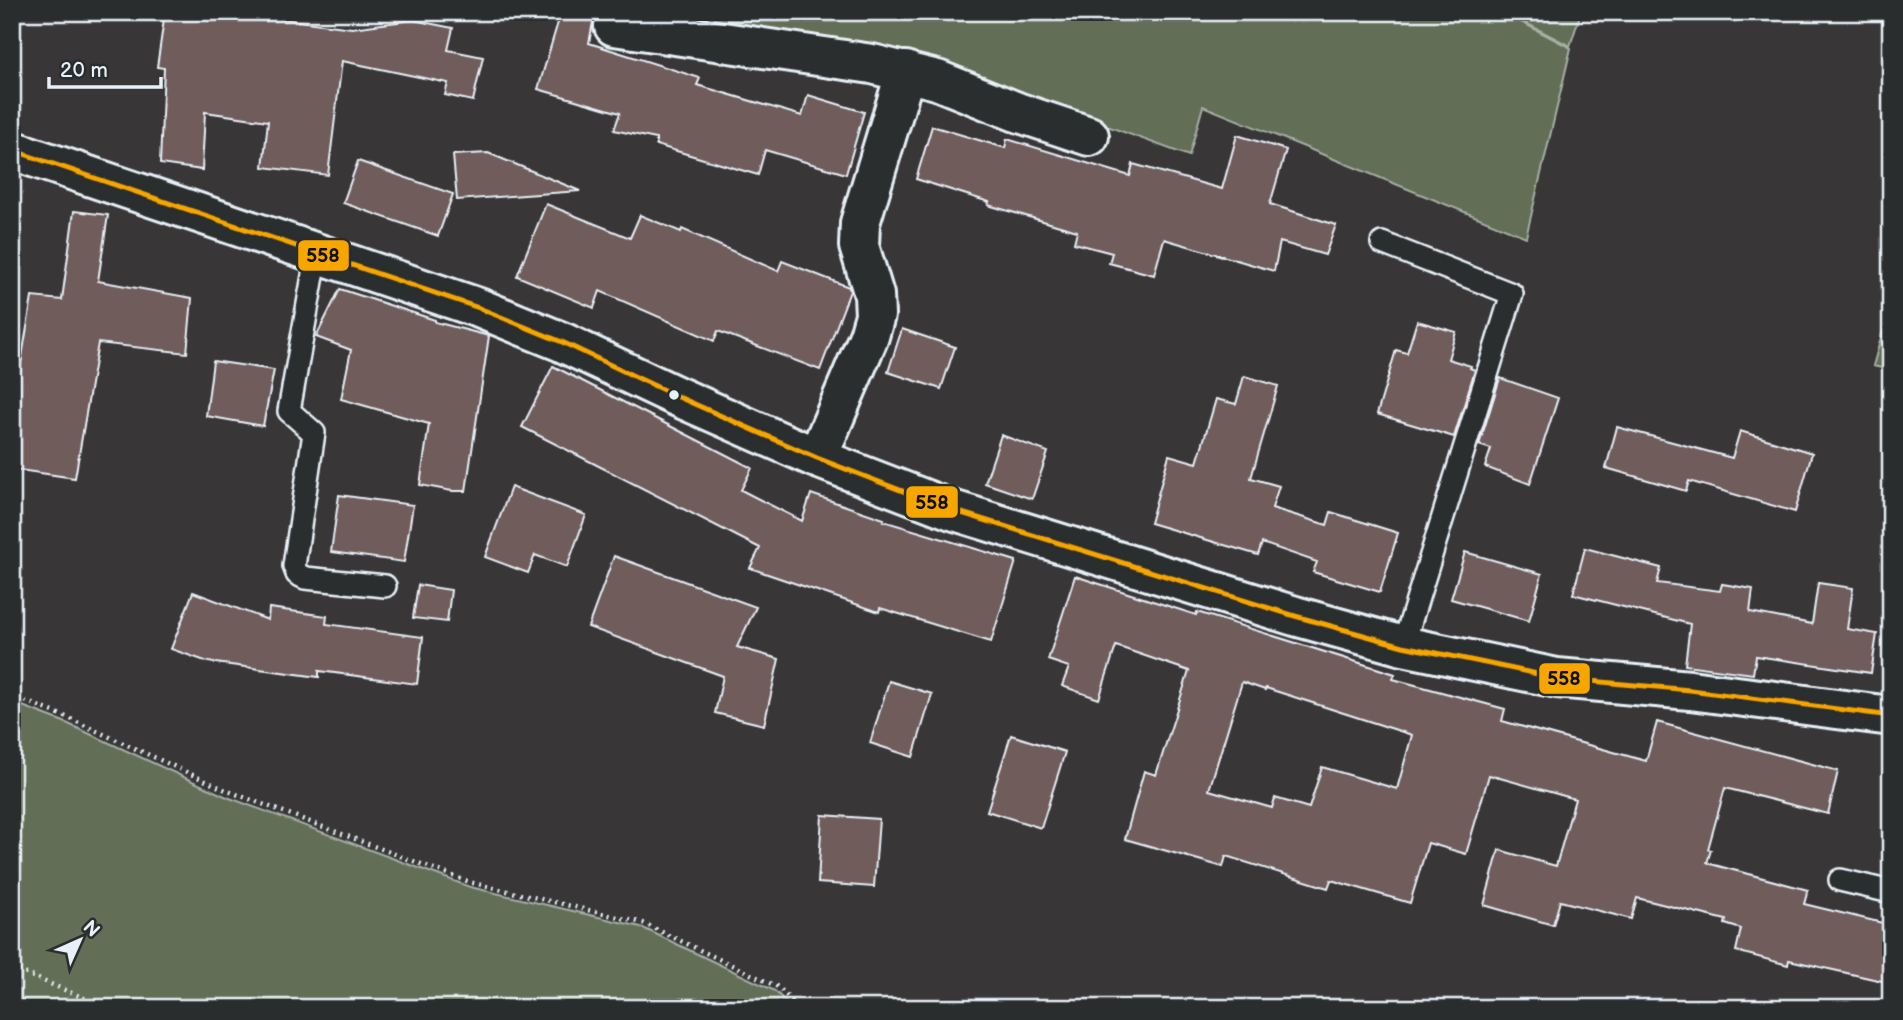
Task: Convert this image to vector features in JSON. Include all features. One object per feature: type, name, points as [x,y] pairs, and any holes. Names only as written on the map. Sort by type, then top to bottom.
[{"type":"street","points":[[614,26],[906,71],[1088,136]]},
{"type":"street","points":[[817,458],[869,336],[875,314],[874,295],[859,246],[860,223],[906,71]]},
{"type":"street","points":[[12,150],[479,308],[562,342],[817,458],[951,510],[1295,616],[1403,646],[1557,678],[1690,690],[1891,716]]},
{"type":"lane","points":[[1382,243],[1512,294],[1403,646]]},
{"type":"lane","points":[[317,253],[289,411],[314,433],[293,566],[297,574],[305,578],[385,586]]},
{"type":"lane","points":[[1840,880],[1891,892]]},
{"type":"path","points":[[12,696],[64,716],[228,791],[469,882],[643,923],[778,987],[799,1008]]},
{"type":"path","points":[[12,968],[108,1008]]},
{"type":"green space","points":[[603,12],[1502,12],[1571,48],[1526,237],[1203,106],[1189,156],[913,55]]},
{"type":"green space","points":[[1505,12],[1581,12],[1570,46]]},
{"type":"green space","points":[[1891,302],[1891,370],[1873,366]]},
{"type":"green space","points":[[12,702],[64,722],[227,797],[470,887],[641,927],[775,991],[792,1008],[12,1008]]},
{"type":"building","points":[[165,12],[275,12],[274,18],[352,28],[413,20],[453,28],[448,50],[483,57],[473,101],[445,95],[448,83],[342,61],[328,175],[263,167],[268,121],[205,112],[202,170],[160,164],[164,68],[157,67]]},
{"type":"building","points":[[561,12],[594,17],[589,43],[700,78],[697,85],[802,116],[808,95],[864,112],[846,174],[765,150],[758,175],[656,145],[656,139],[614,130],[620,113],[538,89]]},
{"type":"building","points":[[932,126],[1005,148],[1007,139],[1130,176],[1133,164],[1222,189],[1237,135],[1286,150],[1270,204],[1336,225],[1325,255],[1280,242],[1274,271],[1164,239],[1154,275],[1109,263],[1112,253],[1074,243],[1077,231],[988,205],[989,202],[916,179]]},
{"type":"building","points":[[488,153],[580,191],[457,200],[453,155]]},
{"type":"building","points":[[358,161],[453,194],[438,236],[343,203]]},
{"type":"building","points":[[546,204],[630,238],[640,215],[681,232],[682,229],[778,271],[782,261],[849,287],[850,291],[820,370],[718,331],[714,341],[600,291],[594,308],[517,276]]},
{"type":"building","points":[[74,211],[108,215],[98,281],[192,298],[187,353],[98,343],[75,478],[12,469],[12,417],[32,297],[62,300]]},
{"type":"building","points":[[340,289],[435,322],[489,336],[466,491],[420,485],[429,424],[341,399],[351,350],[316,337]]},
{"type":"building","points":[[1417,321],[1456,332],[1448,359],[1471,366],[1470,368],[1475,370],[1454,437],[1377,414],[1396,350],[1407,353]]},
{"type":"building","points":[[902,329],[955,347],[941,389],[888,372]]},
{"type":"building","points":[[213,361],[274,370],[263,426],[206,416]]},
{"type":"building","points":[[553,366],[752,468],[741,490],[802,521],[811,494],[884,519],[883,521],[1016,561],[991,642],[880,608],[879,612],[750,568],[760,548],[522,427]]},
{"type":"building","points":[[1244,376],[1278,386],[1251,478],[1279,486],[1272,508],[1327,525],[1331,512],[1398,533],[1380,592],[1313,572],[1317,562],[1262,543],[1258,555],[1150,523],[1169,455],[1197,463],[1216,399],[1236,404]]},
{"type":"building","points":[[1500,378],[1558,398],[1530,484],[1485,467],[1491,449],[1479,445]]},
{"type":"building","points":[[1617,427],[1732,458],[1740,431],[1812,453],[1795,512],[1689,481],[1686,491],[1606,468]]},
{"type":"building","points":[[1001,435],[1048,452],[1032,499],[985,483]]},
{"type":"building","points":[[511,487],[586,515],[567,567],[535,555],[528,573],[485,557]]},
{"type":"building","points":[[339,495],[413,505],[404,562],[331,552]]},
{"type":"building","points":[[1585,548],[1661,568],[1657,583],[1720,591],[1722,584],[1753,589],[1750,612],[1812,624],[1818,583],[1853,588],[1847,629],[1877,634],[1871,673],[1756,656],[1753,674],[1685,665],[1690,624],[1573,594]]},
{"type":"building","points":[[1465,552],[1542,574],[1529,621],[1451,599]]},
{"type":"building","points":[[614,556],[756,607],[737,647],[779,659],[764,725],[715,713],[723,676],[588,627]]},
{"type":"building","points":[[1075,576],[1395,674],[1393,679],[1505,709],[1502,721],[1646,761],[1657,722],[1838,771],[1828,814],[1725,788],[1708,849],[1711,850],[1707,863],[1808,890],[1804,904],[1891,925],[1891,983],[1789,960],[1788,965],[1736,951],[1741,929],[1725,924],[1726,920],[1637,898],[1631,919],[1560,901],[1553,925],[1484,905],[1499,850],[1556,866],[1575,799],[1489,775],[1466,854],[1428,843],[1410,903],[1331,880],[1328,888],[1226,856],[1223,867],[1125,839],[1144,771],[1156,775],[1189,671],[1116,646],[1099,699],[1062,686],[1069,667],[1048,660]],"holes":[[[1242,682],[1265,690],[1266,688],[1412,735],[1397,789],[1322,767],[1309,808],[1275,798],[1272,808],[1209,790]]]},
{"type":"building","points":[[418,585],[451,590],[447,622],[413,618]]},
{"type":"building","points":[[193,592],[268,620],[269,608],[327,616],[326,624],[423,637],[417,684],[319,671],[319,677],[208,662],[171,649]]},
{"type":"building","points":[[889,681],[932,694],[913,757],[870,743]]},
{"type":"building","points":[[1011,735],[1065,752],[1041,828],[987,811]]},
{"type":"building","points":[[822,815],[879,819],[874,887],[818,883]]},
{"type":"transit line","name":"558","points":[[12,150],[479,308],[562,342],[817,458],[952,510],[1295,616],[1403,646],[1557,678],[1690,690],[1891,716]]}]
